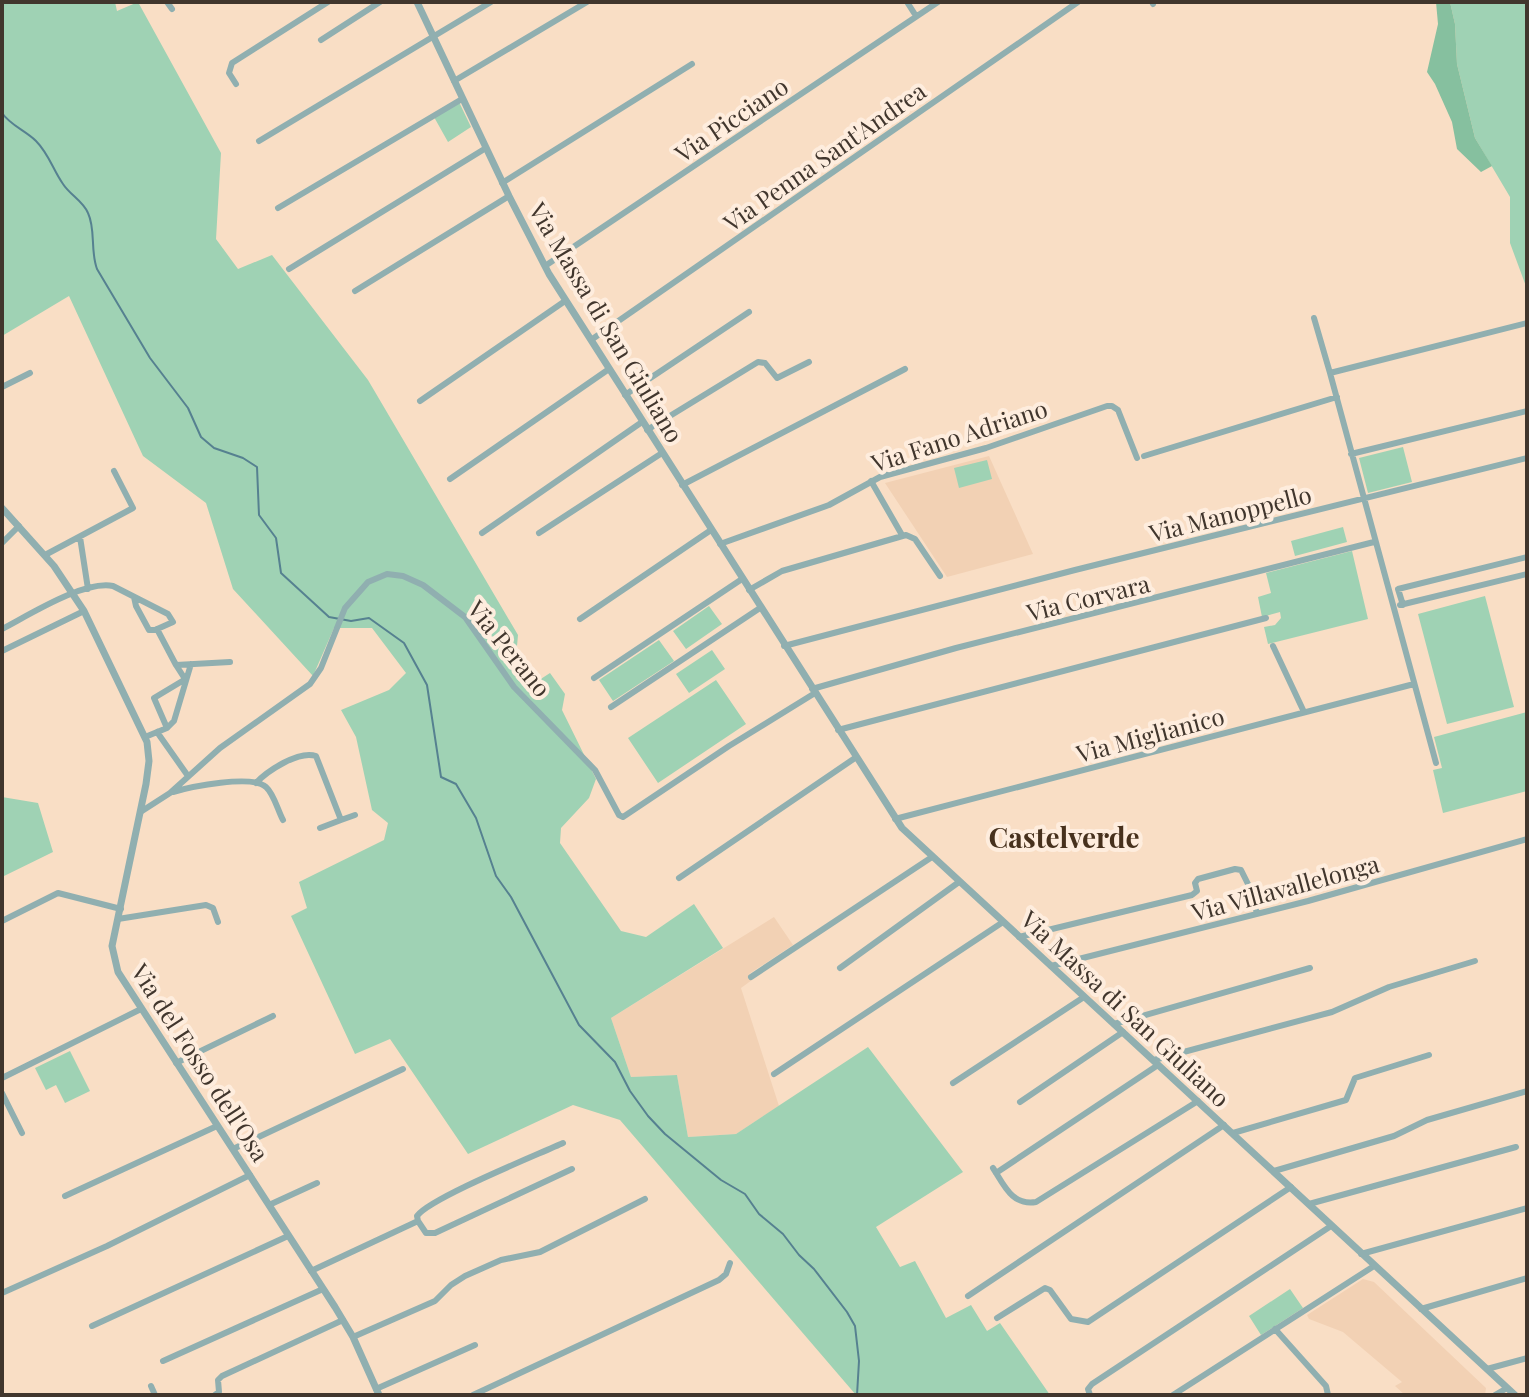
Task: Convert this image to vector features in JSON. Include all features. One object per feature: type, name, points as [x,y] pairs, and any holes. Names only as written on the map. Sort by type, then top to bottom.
[{"type":"street","points":[[167,2],[172,9]]},
{"type":"street","points":[[236,84],[229,73],[232,63],[328,2]]},
{"type":"street","points":[[321,40],[380,2]]},
{"type":"street","name":"Via Massa di San Giuliano","points":[[417,2],[502,183],[565,301],[895,819],[932,857],[1515,1395]]},
{"type":"street","points":[[259,141],[491,2]]},
{"type":"street","points":[[454,81],[587,2]]},
{"type":"street","points":[[907,2],[916,16]]},
{"type":"street","name":"Via Picciano","points":[[545,266],[938,2]]},
{"type":"street","name":"Via Penna Sant'Andrea","points":[[591,340],[1078,2]]},
{"type":"street","points":[[502,183],[692,64]]},
{"type":"street","points":[[278,208],[462,99]]},
{"type":"street","points":[[289,269],[486,148]]},
{"type":"street","points":[[355,291],[509,196]]},
{"type":"street","points":[[420,401],[565,301]]},
{"type":"street","points":[[625,395],[749,312]]},
{"type":"street","points":[[1314,318],[1436,763]]},
{"type":"street","points":[[1330,373],[1527,323]]},
{"type":"street","points":[[482,533],[644,426],[758,362],[765,363],[777,378],[809,362]]},
{"type":"street","points":[[450,479],[609,369]]},
{"type":"street","points":[[682,485],[905,369]]},
{"type":"street","points":[[2,387],[30,373]]},
{"type":"street","name":"Via Fano Adriano","points":[[720,544],[829,505],[871,481],[986,448],[1109,405],[1118,410],[1140,457],[1337,397]]},
{"type":"street","points":[[1351,454],[1527,411]]},
{"type":"street","points":[[539,533],[662,453]]},
{"type":"street","name":"Via Manoppello","points":[[784,646],[1527,458]]},
{"type":"street","points":[[45,555],[133,508],[114,471]]},
{"type":"street","points":[[871,481],[902,535]]},
{"type":"street","name":"Via del Fosso dell'Osa","points":[[2,508],[45,555],[84,611],[145,737],[149,765],[112,946],[114,962],[126,987],[343,1320],[377,1392]]},
{"type":"street","points":[[2,543],[19,526]]},
{"type":"street","points":[[580,619],[711,530]]},
{"type":"street","points":[[749,590],[778,572],[902,535],[915,539],[940,576]]},
{"type":"street","points":[[80,537],[88,589]]},
{"type":"street","name":"Via Corvara","points":[[625,817],[813,691],[956,648],[1374,542]]},
{"type":"street","points":[[1388,591],[1527,557]]},
{"type":"street","points":[[1392,607],[1527,574]]},
{"type":"street","name":"Via Perano","points":[[142,811],[170,793],[220,748],[312,682],[321,668],[340,619],[362,588],[382,575],[406,577],[442,597],[471,624],[517,690],[591,765],[619,815],[625,817]]},
{"type":"street","points":[[594,678],[742,579]]},
{"type":"street","points":[[2,629],[73,594],[109,585],[134,597],[171,617],[172,623],[151,631],[134,597]]},
{"type":"street","points":[[1398,589],[1403,605]]},
{"type":"street","points":[[611,707],[760,608]]},
{"type":"street","points":[[2,651],[84,611]]},
{"type":"street","points":[[838,730],[1266,618]]},
{"type":"street","points":[[157,629],[185,679]]},
{"type":"street","points":[[1273,646],[1304,712]]},
{"type":"street","points":[[176,665],[230,662]]},
{"type":"street","points":[[145,737],[167,728],[177,716],[191,664]]},
{"type":"street","points":[[167,728],[154,698],[185,679]]},
{"type":"street","name":"Via Miglianico","points":[[895,819],[1414,684]]},
{"type":"street","points":[[157,732],[188,776]]},
{"type":"street","points":[[256,783],[267,773],[304,755],[314,754],[341,820]]},
{"type":"street","points":[[679,878],[855,758]]},
{"type":"street","points":[[170,793],[209,783],[256,783],[267,788],[283,820]]},
{"type":"street","points":[[320,828],[355,815]]},
{"type":"street","name":"Via Villavallelonga","points":[[1051,966],[1257,914],[1527,839]]},
{"type":"street","points":[[751,977],[932,857]]},
{"type":"street","points":[[1019,937],[1192,895],[1197,891],[1195,883],[1198,879],[1235,869],[1241,870],[1248,884],[1257,914]]},
{"type":"street","points":[[840,968],[959,882]]},
{"type":"street","points":[[2,921],[58,893],[121,909]]},
{"type":"street","points":[[118,919],[206,905],[213,908],[218,922]]},
{"type":"street","points":[[774,1074],[1003,922]]},
{"type":"street","points":[[1198,1101],[1038,1201],[1027,1203],[1013,1198],[994,1170],[1156,1062],[1332,1012],[1389,987],[1475,961]]},
{"type":"street","points":[[1114,1024],[1310,968]]},
{"type":"street","points":[[953,1083],[1084,997]]},
{"type":"street","points":[[2,1078],[141,1009]]},
{"type":"street","points":[[176,1063],[273,1016]]},
{"type":"street","points":[[1020,1102],[1123,1032]]},
{"type":"street","points":[[1233,1133],[1346,1100],[1355,1078],[1429,1055]]},
{"type":"street","points":[[233,1149],[403,1069]]},
{"type":"street","points":[[1274,1171],[1394,1136],[1427,1120],[1527,1091]]},
{"type":"street","points":[[2,1093],[22,1133]]},
{"type":"street","points":[[968,1296],[1224,1125]]},
{"type":"street","points":[[65,1196],[217,1126]]},
{"type":"street","points":[[563,1143],[434,1203],[419,1212],[418,1221],[423,1231],[435,1233],[572,1169]]},
{"type":"street","points":[[1309,1204],[1516,1147]]},
{"type":"street","points":[[2,1293],[107,1246],[250,1175]]},
{"type":"street","points":[[269,1205],[317,1183]]},
{"type":"street","points":[[997,1318],[1045,1288],[1050,1290],[1071,1319],[1085,1322],[1291,1187]]},
{"type":"street","points":[[353,1337],[435,1301],[465,1276],[501,1260],[544,1250],[645,1199]]},
{"type":"street","points":[[1361,1254],[1527,1208]]},
{"type":"street","points":[[311,1271],[418,1221]]},
{"type":"street","points":[[1089,1392],[1092,1384],[1331,1226]]},
{"type":"street","points":[[92,1326],[288,1236]]},
{"type":"street","points":[[473,1395],[719,1280],[725,1276],[730,1263]]},
{"type":"street","points":[[1173,1395],[1374,1266]]},
{"type":"street","points":[[1421,1309],[1527,1278]]},
{"type":"street","points":[[163,1361],[323,1289]]},
{"type":"street","points":[[215,1395],[219,1392],[218,1382],[222,1376],[343,1320]]},
{"type":"street","points":[[1275,1329],[1326,1386],[1328,1395]]},
{"type":"street","points":[[377,1392],[475,1345]]},
{"type":"street","points":[[1487,1369],[1527,1358]]},
{"type":"street","points":[[151,1386],[155,1395]]},
{"type":"street","points":[[1495,1395],[1507,1388]]},
{"type":"shaded area","points":[[989,456],[1033,554],[947,577],[885,483]]},
{"type":"shaded area","points":[[774,917],[793,945],[749,974],[752,980],[741,988],[779,1106],[736,1134],[688,1137],[677,1075],[631,1077],[611,1018]]},
{"type":"shaded area","points":[[1363,1279],[1374,1282],[1486,1388],[1485,1395],[1405,1395],[1395,1386],[1402,1382],[1343,1332],[1309,1319],[1307,1315]]},
{"type":"green space","points":[[2,2],[115,2],[117,11],[138,2],[221,153],[216,239],[238,269],[272,255],[368,380],[518,635],[515,668],[527,688],[550,673],[565,694],[562,710],[596,779],[589,798],[561,828],[560,843],[621,931],[646,937],[694,904],[723,948],[611,1018],[631,1077],[677,1075],[688,1137],[736,1134],[868,1047],[963,1172],[876,1227],[900,1267],[915,1261],[946,1318],[971,1305],[987,1331],[1000,1323],[1050,1395],[856,1395],[620,1120],[573,1105],[468,1154],[390,1039],[355,1054],[291,916],[307,908],[299,882],[384,840],[388,823],[372,810],[356,737],[341,710],[389,690],[406,673],[372,628],[334,628],[313,676],[233,589],[206,503],[143,456],[69,296],[2,336]]},
{"type":"green space","points":[[1436,2],[1450,2],[1455,24],[1457,64],[1475,138],[1492,166],[1481,172],[1457,149],[1452,122],[1427,72],[1438,24]]},
{"type":"green space","points":[[1450,2],[1527,2],[1527,289],[1510,243],[1510,197],[1475,138],[1457,64],[1455,24]]},
{"type":"green space","points":[[459,102],[471,127],[448,142],[434,117]]},
{"type":"green space","points":[[1403,447],[1412,482],[1368,493],[1359,458]]},
{"type":"green space","points":[[987,460],[992,479],[959,488],[954,468]]},
{"type":"green space","points":[[1343,527],[1347,542],[1295,556],[1291,541]]},
{"type":"green space","points":[[1352,551],[1368,619],[1268,644],[1264,627],[1275,625],[1281,618],[1280,612],[1262,617],[1258,597],[1271,593],[1266,573]]},
{"type":"green space","points":[[1485,596],[1514,707],[1447,724],[1418,614]]},
{"type":"green space","points":[[709,606],[722,624],[686,649],[673,631]]},
{"type":"green space","points":[[659,640],[674,661],[613,701],[599,680]]},
{"type":"green space","points":[[712,650],[725,669],[689,693],[676,674]]},
{"type":"green space","points":[[716,680],[746,724],[658,783],[628,738]]},
{"type":"green space","points":[[1527,712],[1527,791],[1443,813],[1433,770],[1442,768],[1434,737]]},
{"type":"green space","points":[[2,797],[38,803],[53,852],[2,877]]},
{"type":"green space","points":[[70,1051],[90,1091],[65,1103],[56,1085],[46,1090],[35,1068]]},
{"type":"green space","points":[[1290,1289],[1303,1308],[1261,1335],[1249,1316]]},
{"type":"waterway","points":[[2,113],[40,146],[63,184],[86,209],[92,226],[97,269],[150,358],[188,408],[201,437],[214,448],[243,458],[257,467],[259,515],[276,538],[281,573],[329,617],[351,621],[369,618],[404,643],[427,685],[441,777],[456,784],[476,818],[496,876],[511,897],[579,1025],[615,1062],[648,1116],[721,1180],[745,1194],[759,1214],[783,1234],[814,1269],[847,1312],[855,1326],[859,1361],[857,1395]]},
{"type":"district","name":"Castelverde","points":[[1064,836]]}]
